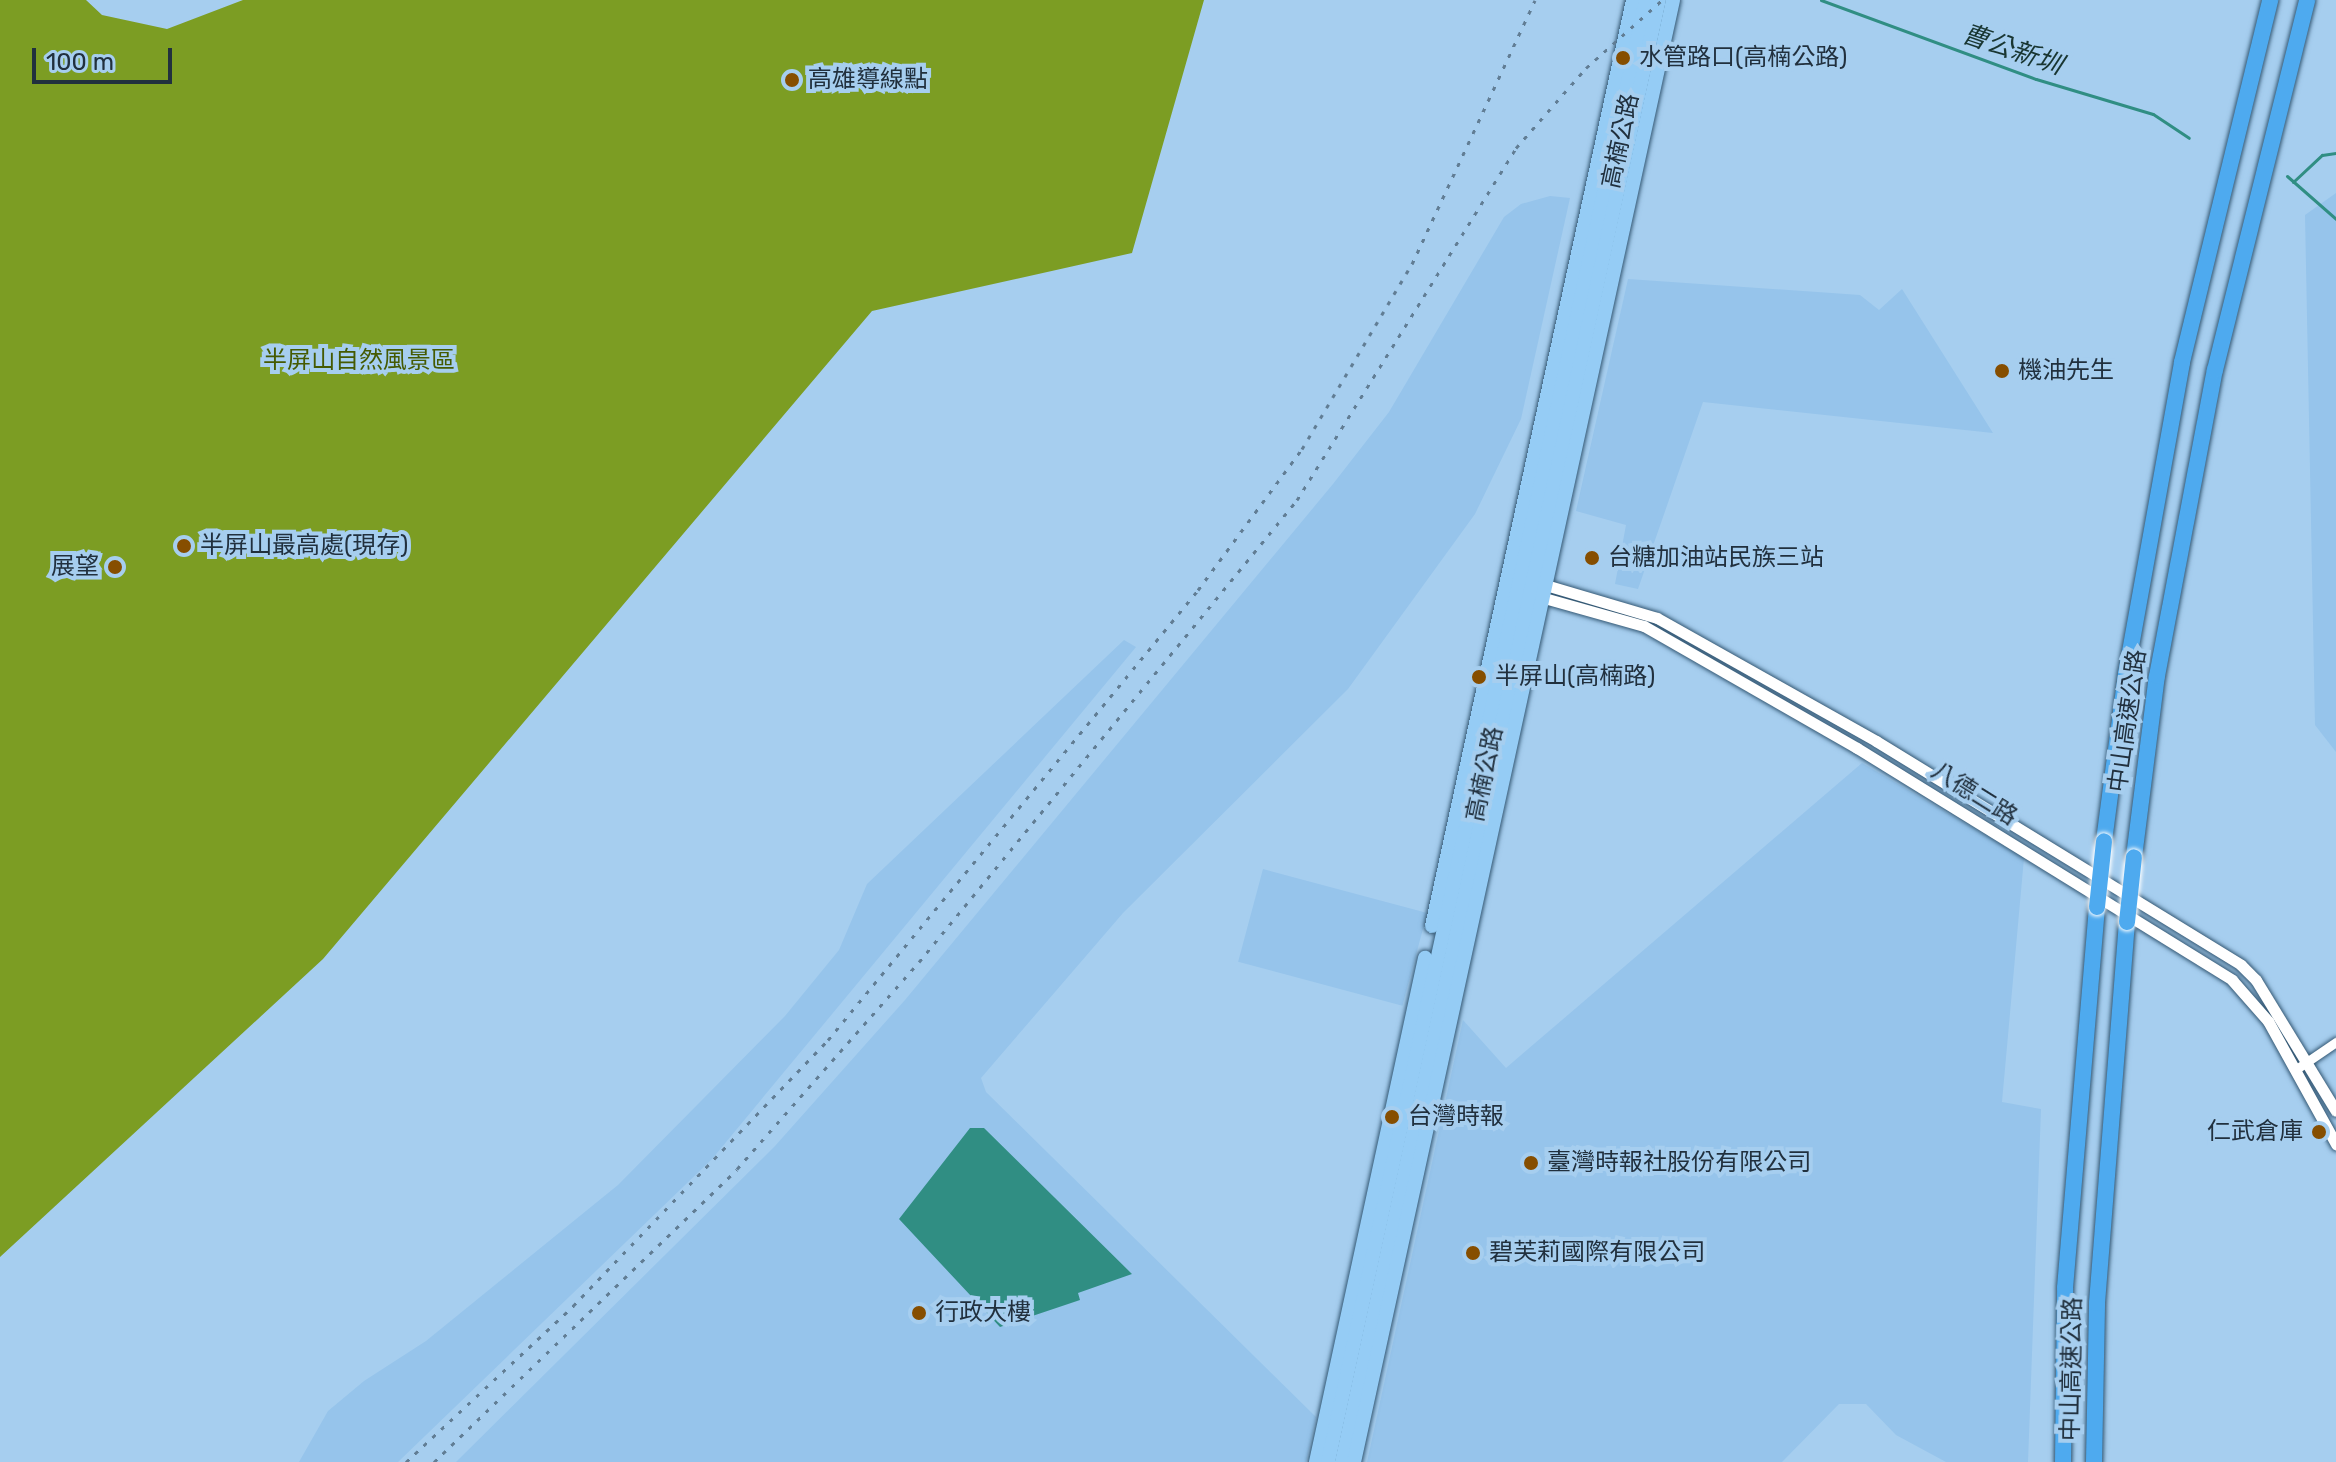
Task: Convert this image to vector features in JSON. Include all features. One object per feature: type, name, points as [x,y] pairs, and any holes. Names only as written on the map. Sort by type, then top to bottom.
[{"type":"highway","name":"中山高速公路","points":[[2063,1462],[2067,1259],[2097,907],[2126,674],[2182,362],[2270,0]]},
{"type":"highway","name":"中山高速公路","points":[[2094,1462],[2098,1288],[2127,922],[2157,676],[2212,385],[2307,0]]},
{"type":"main road","name":"高楠公路","points":[[1342,1462],[1633,0]]},
{"type":"main road","name":"高楠公路","points":[[1328,1462],[1646,0]]},
{"type":"main road","name":"高楠公路","points":[[1316,1462],[1518,586],[1659,0]]},
{"type":"main road","name":"高楠公路","points":[[1354,1462],[1547,591],[1673,0]]},
{"type":"street","name":"八德二路","points":[[1518,586],[1657,618],[1876,741],[2241,965],[2256,980],[2336,1111]]},
{"type":"street","name":"八德二路","points":[[1547,591],[1644,626],[1857,748],[2232,980],[2268,1021],[2336,1144]]},
{"type":"street","points":[[2295,1070],[2336,1042]]},
{"type":"shaded area","points":[[2336,193],[2336,752],[2315,725],[2305,215]]},
{"type":"shaded area","points":[[1550,196],[1570,198],[1521,419],[1475,514],[1348,689],[1123,913],[981,1078],[986,1092],[1316,1417],[1306,1462],[456,1462],[775,1146],[905,1000],[1333,484],[1389,412],[1504,217],[1521,204]]},
{"type":"shaded area","points":[[1628,279],[1860,295],[1879,310],[1902,289],[1993,433],[1703,402],[1638,589],[1615,584],[1626,525],[1576,511]]},
{"type":"shaded area","points":[[1124,640],[1136,647],[712,1159],[398,1462],[299,1462],[328,1411],[364,1381],[426,1341],[618,1185],[785,1016],[839,950],[867,884]]},
{"type":"shaded area","points":[[1862,763],[2024,858],[2002,1102],[2041,1109],[2028,1462],[1946,1462],[1896,1435],[1866,1404],[1839,1404],[1782,1462],[1367,1462],[1463,1020],[1506,1068]]},
{"type":"shaded area","points":[[1263,869],[1427,913],[1402,1006],[1238,962]]},
{"type":"shaded area","points":[[970,1128],[984,1128],[1132,1274],[1078,1293],[1080,1300],[1000,1327],[899,1219]]},
{"type":"green space","name":"半屏山自然風景區","points":[[0,0],[86,0],[102,15],[167,29],[243,0],[1204,0],[1132,253],[872,311],[323,959],[0,1257]]},
{"type":"waterway","name":"曹公新圳","points":[[1821,0],[2036,79],[2153,114],[2189,138]]},
{"type":"waterway","points":[[2293,182],[2322,155],[2336,153]]},
{"type":"waterway","name":"曹公新圳","points":[[2287,176],[2336,219]]},
{"type":"railway","points":[[406,1462],[573,1306],[828,1040],[1198,590],[1302,449],[1412,264],[1535,0]]},
{"type":"railway","points":[[434,1462],[737,1169],[919,962],[1297,500],[1516,148],[1586,68],[1662,0]]},
{"type":"place","name":"水管路口(高楠公路)","points":[[1623,58]]},
{"type":"place","name":"高雄導線點","points":[[792,80]]},
{"type":"place","name":"機油先生","points":[[2002,371]]},
{"type":"place","name":"半屏山最高處(現存)","points":[[184,546]]},
{"type":"place","name":"台糖加油站民族三站","points":[[1592,558]]},
{"type":"place","name":"展望","points":[[115,567]]},
{"type":"place","name":"半屏山(高楠路)","points":[[1479,677]]},
{"type":"place","name":"台灣時報","points":[[1392,1117]]},
{"type":"place","name":"仁武倉庫","points":[[2319,1132]]},
{"type":"place","name":"臺灣時報社股份有限公司","points":[[1531,1163]]},
{"type":"place","name":"碧芙莉國際有限公司","points":[[1473,1253]]},
{"type":"place","name":"行政大樓","points":[[919,1313]]}]
